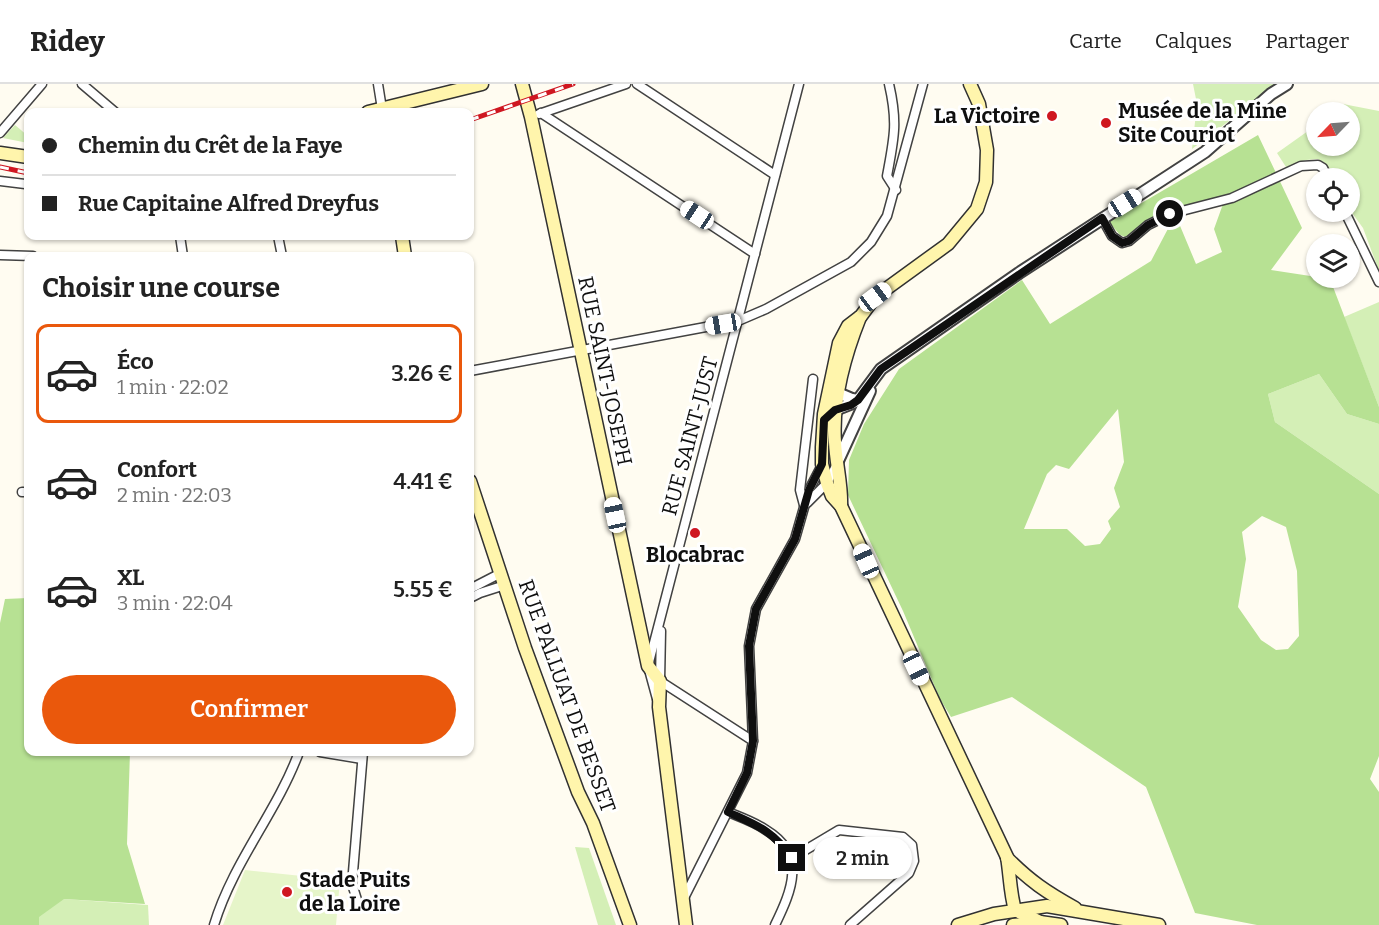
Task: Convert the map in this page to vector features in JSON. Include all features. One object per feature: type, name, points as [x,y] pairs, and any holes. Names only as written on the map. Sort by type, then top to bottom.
[{"type":"main road","points":[[393,108],[482,84]]},
{"type":"main road","name":"RUE SAINT-JOSEPH","points":[[522,84],[536,115],[580,350],[648,666]]},
{"type":"main road","points":[[841,506],[842,492],[837,464],[835,410],[848,348],[861,316],[875,297],[948,244],[977,209],[986,182],[987,150],[979,104],[970,84]]},
{"type":"main road","points":[[0,153],[24,156]]},
{"type":"main road","points":[[861,316],[848,326],[839,343],[824,420],[822,464],[827,483],[832,496],[841,506],[1006,857],[1015,910],[1040,922]]},
{"type":"main road","name":"RUE PALLUAT DE BESSET","points":[[474,493],[525,648],[630,925]]},
{"type":"main road","points":[[648,666],[660,681],[659,707],[686,925]]},
{"type":"main road","points":[[1006,857],[1044,891],[1086,913]]},
{"type":"main road","points":[[994,914],[1011,897]]},
{"type":"main road","points":[[958,925],[994,914],[1047,906],[1159,925]]},
{"type":"main road","points":[[1013,925],[1040,922],[1061,925]]},
{"type":"street","points":[[0,133],[42,84]]},
{"type":"street","points":[[82,84],[110,108]]},
{"type":"street","points":[[378,84],[382,108]]},
{"type":"street","points":[[536,115],[626,84]]},
{"type":"street","points":[[637,84],[775,175]]},
{"type":"street","name":"RUE SAINT-JUST","points":[[648,666],[799,84]]},
{"type":"street","points":[[889,84],[896,127],[887,176],[896,190]]},
{"type":"street","points":[[474,371],[738,321],[766,309],[851,262],[871,242],[887,216],[896,190],[922,84]]},
{"type":"street","points":[[824,420],[835,410],[858,400],[881,369],[1102,218],[1205,152],[1271,94],[1287,84]]},
{"type":"street","points":[[536,115],[755,254]]},
{"type":"street","points":[[1102,218],[1112,236],[1122,243],[1129,241],[1148,225],[1170,214],[1232,198],[1301,166],[1318,165],[1323,168]]},
{"type":"street","points":[[0,181],[24,184]]},
{"type":"street","points":[[1350,222],[1379,282]]},
{"type":"street","points":[[0,255],[24,256]]},
{"type":"street","points":[[804,506],[827,483],[881,369]]},
{"type":"street","points":[[804,506],[800,490],[813,379]]},
{"type":"street","points":[[838,393],[858,400]]},
{"type":"street","points":[[682,900],[747,773],[753,741],[749,646],[756,609],[795,539],[809,490],[822,464]]},
{"type":"street","points":[[474,588],[503,579]]},
{"type":"street","points":[[474,596],[503,579]]},
{"type":"street","name":"RUE SAINT-JUST","points":[[660,681],[661,622]]},
{"type":"street","points":[[648,666],[659,707]]},
{"type":"street","points":[[660,681],[753,741]]},
{"type":"street","points":[[214,925],[231,879],[289,778],[297,756]]},
{"type":"street","points":[[358,903],[352,884],[362,756]]},
{"type":"street","points":[[728,812],[766,829],[779,839],[792,858],[793,874],[788,898],[775,925]]},
{"type":"street","points":[[792,858],[839,830],[903,837],[912,845],[914,861],[909,873],[850,925]]},
{"type":"green space","points":[[1193,84],[1278,84],[1192,149],[1197,104]]},
{"type":"green space","points":[[1360,107],[1379,111],[1379,271],[1359,222],[1360,168],[1328,168],[1318,159],[1306,160],[1286,167],[1277,153],[1306,132],[1306,156],[1360,156]]},
{"type":"green space","points":[[15,125],[24,133],[24,142],[3,138]]},
{"type":"green space","points":[[1258,135],[1302,228],[1271,270],[1306,275],[1306,288],[1333,288],[1379,407],[1379,424],[1347,414],[1319,374],[1268,394],[1275,422],[1379,494],[1379,756],[1370,779],[1379,792],[1379,925],[1257,925],[1195,913],[1146,787],[1012,697],[951,717],[940,699],[903,611],[848,495],[849,460],[864,424],[899,369],[1022,280],[1050,324],[1151,261],[1171,223],[1178,221],[1196,264],[1222,252],[1214,229],[1223,204],[1221,196],[1168,210],[1126,237],[1120,235],[1109,222]],"holes":[[[1118,409],[1124,462],[1114,488],[1120,507],[1108,521],[1111,529],[1100,544],[1085,546],[1067,529],[1024,529],[1047,474],[1056,465],[1069,469]],[[1262,516],[1286,527],[1297,571],[1299,636],[1288,649],[1276,650],[1261,640],[1238,607],[1246,559],[1242,532]]]},
{"type":"green space","points":[[1379,302],[1379,407],[1344,317]]},
{"type":"green space","points":[[1319,374],[1347,414],[1379,424],[1379,494],[1275,422],[1268,394]]},
{"type":"green space","points":[[24,598],[24,756],[130,756],[127,844],[145,904],[64,899],[39,917],[39,925],[0,925],[0,623],[5,599]]},
{"type":"green space","points":[[575,847],[589,848],[616,925],[598,925]]},
{"type":"green space","name":"Stade Puits de la Loire","points":[[245,870],[340,880],[336,925],[223,925]]},
{"type":"green space","points":[[64,899],[148,905],[149,925],[0,925],[0,906]]},
{"type":"railway","points":[[474,119],[573,84]]},
{"type":"railway","points":[[0,167],[24,172]]},
{"type":"place","name":"La Victoire","points":[[1052,116]]},
{"type":"place","name":"Musée de la Mine Site Couriot","points":[[1106,123]]},
{"type":"place","name":"Blocabrac","points":[[695,533]]},
{"type":"place","name":"Stade Puits de la Loire","points":[[287,892]]},
{"type":"route","points":[[792,858],[779,839],[766,829],[728,812],[747,773],[753,741],[749,646],[756,609],[795,539],[809,490],[822,464],[824,420],[835,410],[858,400],[881,369],[1102,218],[1112,236],[1122,243],[1129,241],[1148,225],[1170,214]]}]
